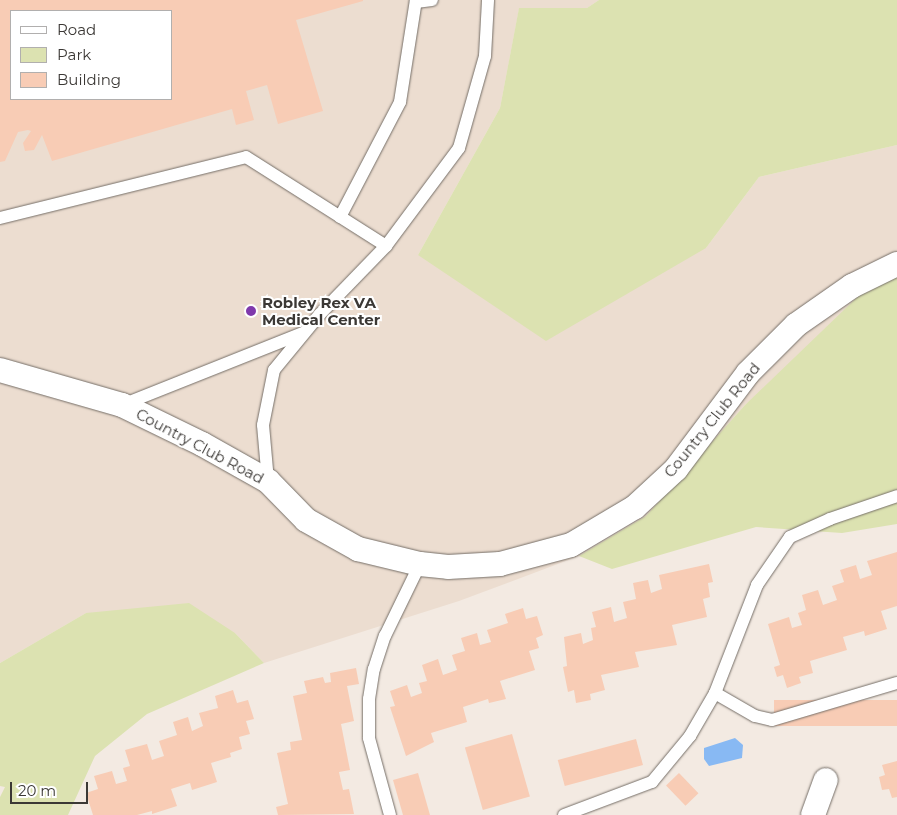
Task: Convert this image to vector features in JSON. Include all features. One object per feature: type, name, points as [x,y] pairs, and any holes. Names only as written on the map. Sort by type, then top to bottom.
[{"type":"street","name":"Country Club Road","points":[[0,370],[122,405],[268,481],[320,531],[358,549],[420,564],[448,567],[500,564],[562,548],[613,523],[676,469],[748,373],[796,325],[852,286],[897,264]]},
{"type":"street","points":[[813,815],[826,780]]},
{"type":"lane","points":[[340,218],[400,102],[416,1],[432,0]]},
{"type":"lane","points":[[268,481],[263,425],[274,370],[304,333],[386,246],[459,148],[485,56],[488,0]]},
{"type":"lane","points":[[0,218],[246,157],[386,246]]},
{"type":"lane","points":[[122,405],[304,333]]},
{"type":"lane","points":[[564,815],[652,782],[690,736],[715,693],[757,586],[790,538],[830,519],[897,496]]},
{"type":"lane","points":[[390,815],[369,738],[369,698],[384,636],[420,564]]},
{"type":"lane","points":[[715,693],[755,716],[772,720],[897,683]]},
{"type":"shaded area","name":"Robley Rex VA Medical Center","points":[[0,0],[599,0],[587,8],[519,9],[500,108],[418,255],[706,248],[759,177],[897,145],[897,276],[745,405],[646,516],[579,556],[459,601],[264,663],[235,633],[86,613],[0,663]]},
{"type":"green space","points":[[599,0],[897,0],[897,145],[759,177],[706,248],[546,341],[418,255],[500,108],[519,8],[587,8]]},
{"type":"green space","points":[[897,276],[897,524],[842,533],[756,527],[612,569],[579,556],[646,516],[745,405],[874,281]]},
{"type":"green space","points":[[189,603],[235,633],[264,663],[147,714],[95,756],[68,815],[0,815],[0,797],[5,787],[0,786],[0,663],[86,613]]},
{"type":"water","points":[[735,738],[743,745],[742,758],[709,766],[704,759],[704,748]]},
{"type":"building","points":[[0,0],[363,0],[296,20],[323,111],[278,124],[267,85],[246,91],[254,120],[236,125],[232,109],[52,161],[42,135],[34,150],[25,151],[23,143],[31,131],[28,130],[18,132],[5,161],[0,162]]},
{"type":"building","points":[[897,552],[897,606],[881,611],[887,629],[865,636],[864,631],[843,637],[847,650],[810,661],[813,673],[799,677],[801,683],[787,688],[783,675],[777,677],[774,667],[780,665],[768,624],[789,617],[792,628],[802,625],[798,613],[806,610],[802,595],[818,590],[823,605],[837,600],[832,586],[844,582],[840,570],[856,565],[860,579],[872,575],[867,561]]},
{"type":"building","points":[[709,564],[713,582],[708,583],[710,597],[703,599],[707,617],[672,625],[677,645],[635,652],[639,667],[601,675],[605,690],[590,694],[591,700],[576,703],[574,690],[568,692],[563,667],[567,666],[564,637],[581,633],[583,644],[593,640],[591,628],[596,627],[592,612],[611,607],[614,622],[627,618],[623,602],[636,599],[633,583],[648,580],[651,593],[662,589],[659,575]]},
{"type":"building","points":[[523,608],[526,619],[537,616],[543,635],[536,638],[539,648],[529,651],[535,670],[500,681],[506,699],[489,703],[488,699],[463,707],[467,722],[431,733],[434,742],[406,756],[390,707],[395,706],[390,691],[407,685],[411,697],[422,693],[419,683],[427,681],[422,665],[438,659],[443,675],[457,670],[452,655],[465,651],[461,638],[477,633],[480,645],[491,642],[487,630],[508,623],[505,614]]},
{"type":"building","points":[[356,668],[359,684],[347,686],[354,721],[341,724],[350,770],[339,772],[343,790],[349,789],[354,814],[278,815],[276,807],[288,804],[277,753],[291,750],[290,742],[302,740],[293,696],[307,693],[304,681],[323,677],[325,683],[331,682],[330,673]]},
{"type":"building","points":[[233,690],[237,703],[248,700],[254,719],[246,721],[250,734],[239,737],[242,749],[230,753],[231,757],[211,763],[217,782],[192,790],[190,783],[171,789],[177,806],[152,814],[152,811],[137,815],[93,815],[86,793],[98,789],[94,776],[112,771],[116,784],[127,781],[123,768],[130,766],[125,750],[147,744],[152,760],[164,756],[159,741],[177,735],[173,722],[188,717],[192,731],[203,726],[199,713],[218,708],[215,696]]},
{"type":"building","points":[[774,700],[897,700],[897,726],[774,726]]},
{"type":"building","points":[[512,734],[530,796],[483,810],[465,748]]},
{"type":"building","points":[[636,739],[643,765],[565,786],[558,760]]},
{"type":"building","points":[[897,761],[897,797],[892,798],[889,789],[882,790],[879,777],[885,775],[882,765]]},
{"type":"building","points":[[418,773],[430,815],[403,815],[393,780]]},
{"type":"building","points":[[679,773],[698,793],[686,806],[666,786]]},
{"type":"place","name":"Robley Rex VA Medical Center","points":[[251,311]]}]
